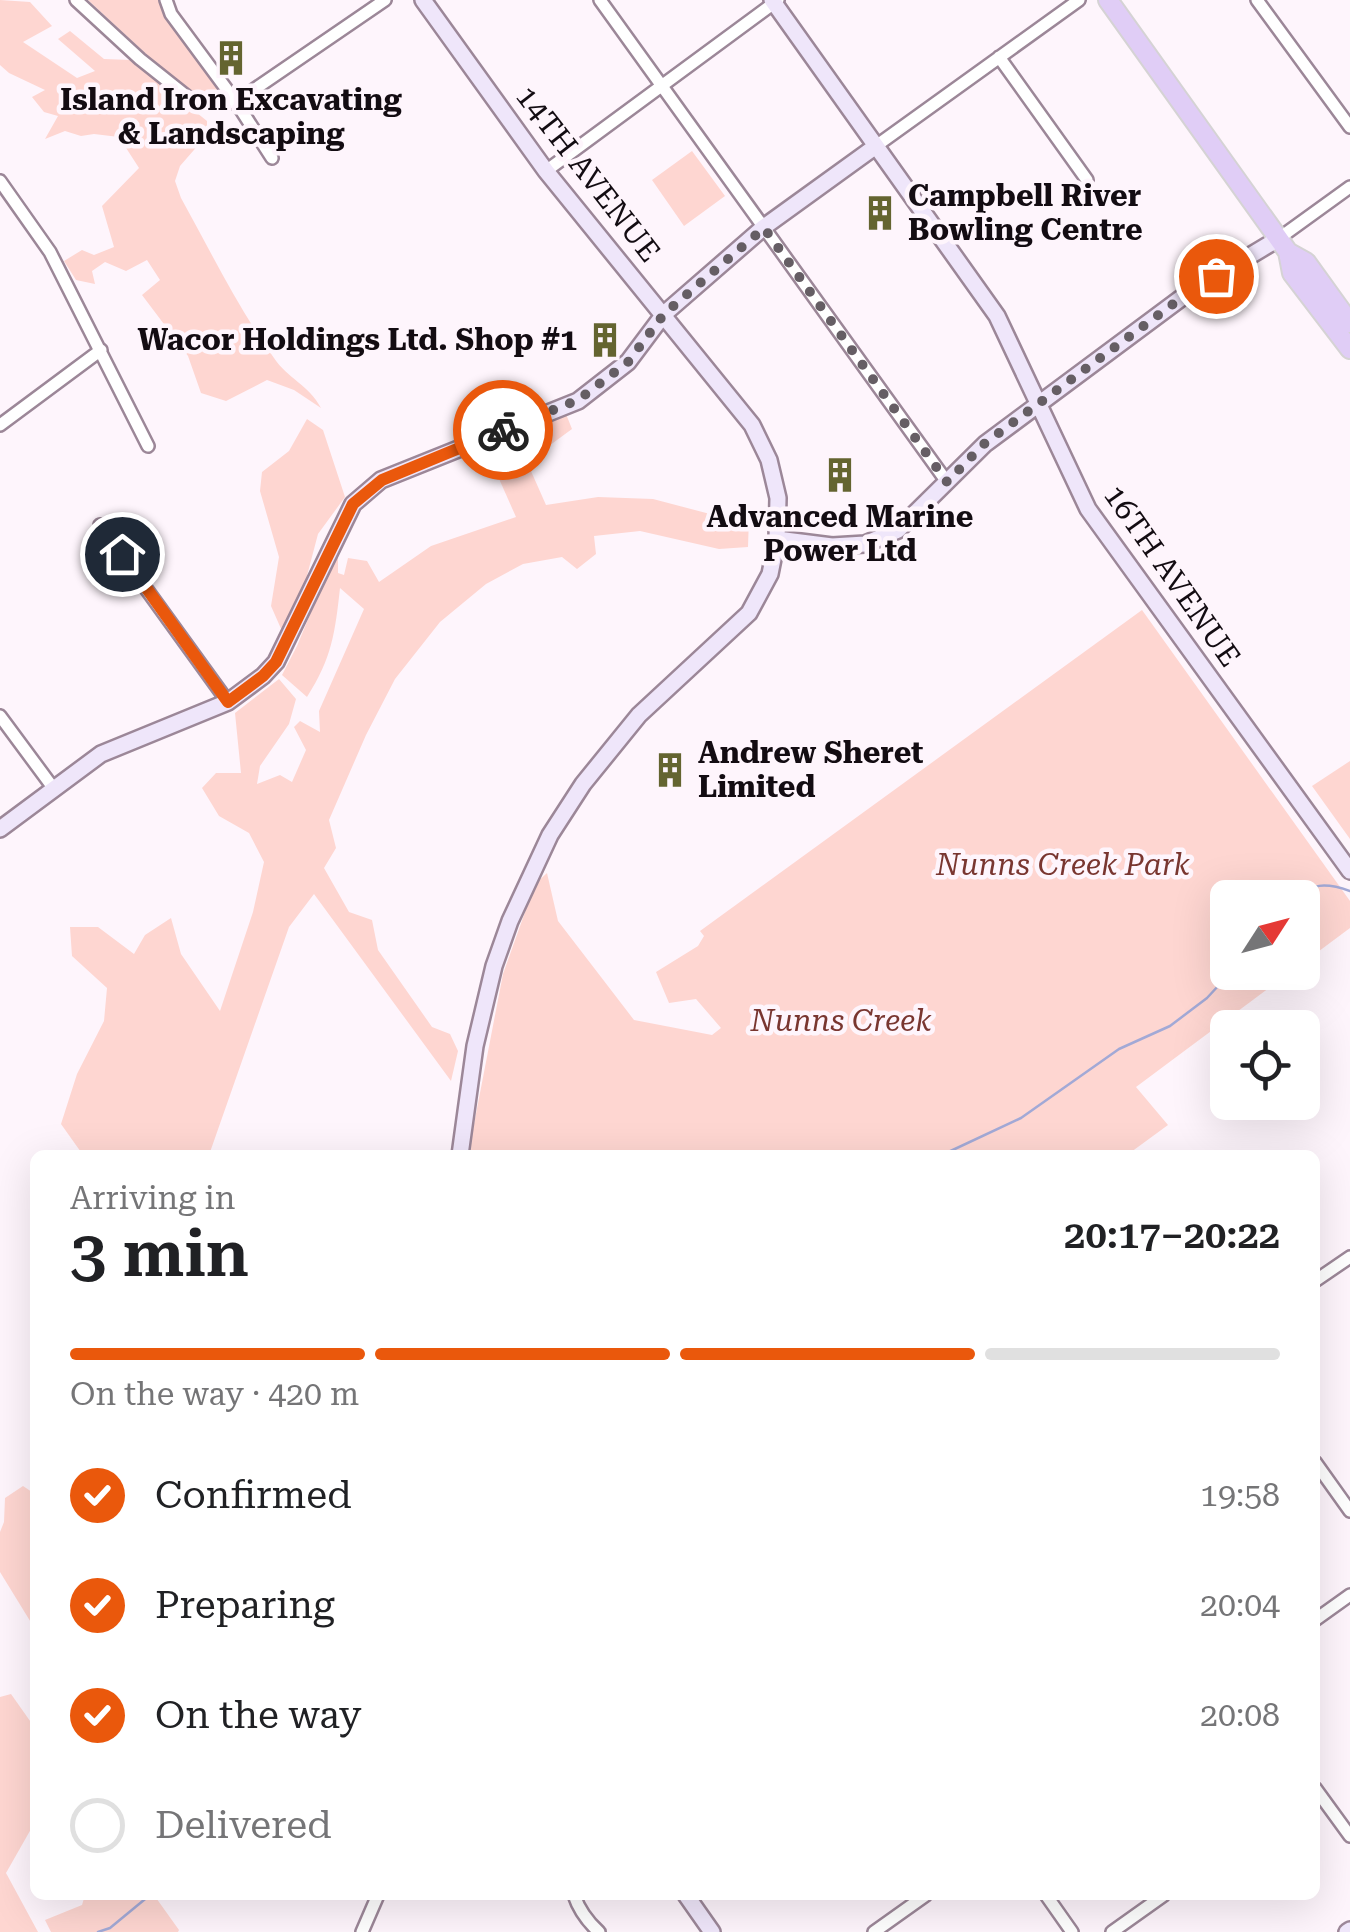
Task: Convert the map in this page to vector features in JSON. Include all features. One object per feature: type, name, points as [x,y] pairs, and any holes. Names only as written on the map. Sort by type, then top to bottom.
[{"type":"main road","points":[[1108,0],[1283,246],[1292,272],[1350,349]]},
{"type":"main road","points":[[1283,246],[1306,262],[1350,323]]},
{"type":"street","points":[[76,0],[140,59],[194,102],[209,106],[236,102],[385,0]]},
{"type":"street","points":[[166,0],[171,14],[272,158]]},
{"type":"street","name":"14TH AVENUE","points":[[423,0],[546,170],[752,425],[770,460],[777,494],[777,540],[770,574],[750,613],[640,714],[583,784],[550,836],[510,921],[494,966],[475,1046],[461,1150]]},
{"type":"street","points":[[600,0],[947,482]]},
{"type":"street","points":[[0,828],[101,754],[228,702],[263,676],[276,662],[353,504],[382,480],[578,400],[628,362],[664,314],[764,228],[1080,0]]},
{"type":"street","points":[[1256,0],[1350,126]]},
{"type":"street","points":[[546,170],[775,1]]},
{"type":"street","name":"16TH AVENUE","points":[[775,1],[997,316],[1088,509],[1350,871]]},
{"type":"street","points":[[1000,57],[1087,180]]},
{"type":"street","points":[[777,540],[832,546],[865,544],[898,530],[984,444],[1188,293],[1283,246],[1350,187]]},
{"type":"street","points":[[2,189],[50,252],[148,446]]},
{"type":"street","points":[[0,425],[101,350]]},
{"type":"street","points":[[100,524],[228,702]]},
{"type":"street","points":[[0,716],[54,789]]},
{"type":"street","points":[[1320,1278],[1349,1258]]},
{"type":"street","points":[[1320,1469],[1350,1511]]},
{"type":"street","points":[[1320,1617],[1350,1596]]},
{"type":"street","points":[[1320,1795],[1350,1836]]},
{"type":"street","points":[[362,1932],[376,1900]]},
{"type":"street","points":[[576,1900],[599,1932]]},
{"type":"street","points":[[690,1900],[712,1932]]},
{"type":"street","points":[[874,1932],[919,1900]]},
{"type":"street","points":[[1050,1900],[1072,1932]]},
{"type":"street","points":[[1112,1932],[1157,1900]]},
{"type":"green space","points":[[0,0],[30,2],[52,26],[23,42],[77,78],[95,71],[58,39],[70,31],[104,59],[131,60],[207,121],[207,135],[180,166],[175,181],[181,198],[261,339],[321,408],[294,390],[267,380],[226,401],[201,393],[188,356],[142,295],[160,280],[147,260],[126,271],[105,262],[92,271],[95,284],[76,280],[64,261],[82,250],[94,255],[114,247],[102,206],[139,168],[119,137],[81,136],[65,131],[45,139],[58,116],[44,112],[32,97],[45,90],[0,65]]},
{"type":"green space","points":[[88,0],[170,0],[225,91],[208,106],[177,83]]},
{"type":"green space","points":[[692,151],[725,196],[684,226],[652,180]]},
{"type":"green space","points":[[566,414],[572,429],[527,462],[546,505],[598,497],[653,499],[710,514],[749,517],[748,547],[719,549],[640,531],[594,536],[596,554],[577,569],[562,557],[523,564],[486,584],[440,622],[395,679],[329,820],[336,848],[324,868],[349,912],[372,920],[378,950],[432,1027],[450,1034],[458,1051],[451,1081],[314,894],[289,927],[211,1150],[79,1150],[61,1124],[77,1074],[104,1021],[107,988],[72,956],[70,927],[98,927],[134,954],[145,935],[171,918],[181,954],[220,1011],[253,912],[264,862],[249,833],[219,816],[202,788],[216,773],[241,773],[235,713],[279,679],[296,699],[289,724],[260,766],[257,784],[280,775],[292,782],[306,750],[294,727],[300,721],[320,732],[319,711],[364,609],[340,588],[331,645],[307,697],[282,675],[338,547],[338,573],[344,575],[348,558],[367,561],[379,582],[431,546],[516,517],[492,463],[491,445]]},
{"type":"green space","points":[[307,419],[323,430],[345,497],[318,534],[304,587],[282,631],[271,606],[279,557],[260,491],[262,472],[289,451]]},
{"type":"green space","name":"Nunns Creek Park","points":[[1142,610],[1350,901],[1350,928],[1320,950],[1320,880],[1210,880],[1210,990],[1266,990],[1239,1010],[1210,1010],[1210,1032],[1136,1087],[1168,1125],[1134,1150],[469,1150],[503,974],[535,884],[547,873],[558,921],[634,1020],[712,1035],[721,1028],[696,999],[669,1003],[656,972],[698,946],[704,936],[700,931]]},
{"type":"green space","points":[[1350,761],[1350,839],[1312,786]]},
{"type":"green space","points":[[23,1486],[30,1491],[30,1621],[0,1572],[5,1498]]},
{"type":"green space","points":[[11,1694],[30,1721],[30,1831],[6,1873],[38,1932],[0,1932],[0,1697]]},
{"type":"green space","points":[[84,1900],[158,1900],[179,1930],[51,1932],[45,1920],[82,1905]]},
{"type":"waterway","name":"Nunns Creek","points":[[1320,886],[1350,891]]},
{"type":"waterway","name":"Nunns Creek","points":[[953,1150],[1021,1118],[1119,1049],[1170,1026],[1214,990]]},
{"type":"waterway","name":"Nunns Creek","points":[[98,1932],[110,1928],[144,1900]]},
{"type":"way so far","points":[[503,430],[578,400],[628,362],[664,314],[764,228],[947,482],[984,444],[1216,276]]},
{"type":"place","name":"Island Iron Excavating & Landscaping","points":[[231,58]]},
{"type":"place","name":"Campbell River Bowling Centre","points":[[880,213]]},
{"type":"place","name":"Wacor Holdings Ltd. Shop #1","points":[[605,340]]},
{"type":"place","name":"Advanced Marine Power Ltd","points":[[840,475]]},
{"type":"place","name":"Andrew Sheret Limited","points":[[670,770]]},
{"type":"route","points":[[122,554],[228,702],[276,662],[353,504],[382,480],[503,430]]}]
